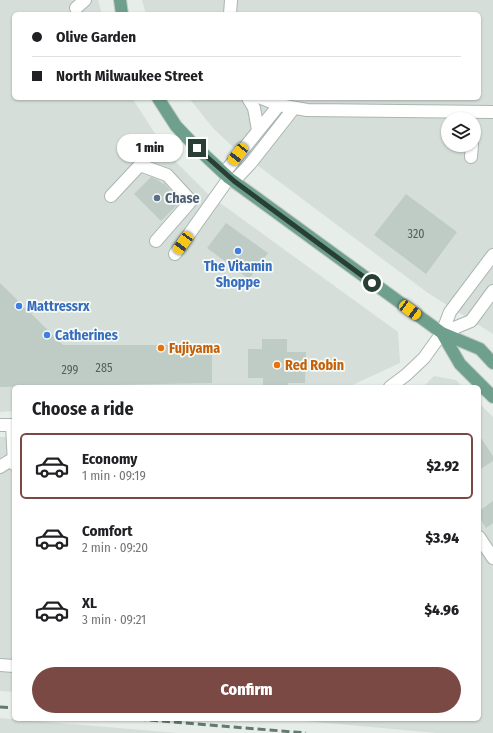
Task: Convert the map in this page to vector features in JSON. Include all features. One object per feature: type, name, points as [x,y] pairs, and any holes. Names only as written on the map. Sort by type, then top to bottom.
[{"type":"main road","points":[[120,0],[122,12]]},
{"type":"main road","points":[[159,100],[176,126],[197,148],[229,177],[442,333],[480,349],[493,363]]},
{"type":"main road","points":[[442,333],[460,364],[493,397]]},
{"type":"street","points":[[230,12],[231,0]]},
{"type":"street","points":[[249,100],[254,108],[258,130]]},
{"type":"street","points":[[266,100],[279,105],[307,110],[441,114]]},
{"type":"street","points":[[175,254],[229,177],[258,130],[279,105]]},
{"type":"street","points":[[229,177],[250,164],[294,108]]},
{"type":"street","points":[[481,114],[493,112]]},
{"type":"street","points":[[111,196],[140,165],[167,175],[191,201],[156,241]]},
{"type":"street","points":[[393,385],[424,358],[442,333],[450,312],[493,255]]},
{"type":"street","points":[[442,333],[471,321],[493,291]]},
{"type":"street","points":[[9,425],[12,445]]},
{"type":"street","points":[[0,467],[12,459]]},
{"type":"street","points":[[481,540],[493,558]]},
{"type":"street","points":[[0,665],[12,666]]},
{"type":"shaded area","points":[[0,0],[98,0],[101,12],[12,12],[12,100],[133,100],[169,155],[209,195],[398,332],[400,363],[352,385],[12,385],[12,411],[0,412]]},
{"type":"shaded area","points":[[142,0],[493,0],[493,334],[428,293],[233,147],[213,128],[191,100],[481,100],[481,12],[145,12]]},
{"type":"shaded area","points":[[434,376],[456,380],[461,385],[425,385]]},
{"type":"shaded area","points":[[481,405],[493,417],[493,733],[437,733],[304,721],[481,721]]},
{"type":"shaded area","points":[[0,437],[12,437],[12,692],[0,691]]},
{"type":"shaded area","points":[[0,718],[12,719],[12,721],[36,721],[178,733],[0,733]]},
{"type":"building","name":"Chase","points":[[151,177],[163,184],[164,183],[170,190],[169,191],[180,202],[161,221],[134,194]]},
{"type":"building","points":[[406,194],[457,232],[426,274],[374,235]]},
{"type":"building","name":"The Vitamin Shoppe","points":[[226,223],[268,253],[249,279],[207,248]]},
{"type":"building","points":[[0,283],[63,345],[199,345],[212,355],[212,383],[12,385],[12,387],[0,387]]},
{"type":"building","name":"Red Robin","points":[[262,339],[287,339],[287,352],[306,352],[305,383],[263,385],[263,378],[248,378],[248,349],[262,349]]},
{"type":"building","points":[[481,438],[493,456],[493,461],[481,469]]},
{"type":"building","points":[[493,501],[493,523],[486,528],[481,520],[481,510]]},
{"type":"railway","points":[[0,707],[12,708]]},
{"type":"railway","points":[[162,721],[306,733]]},
{"type":"place","name":"Chase","points":[[157,198]]},
{"type":"place","name":"The Vitamin Shoppe","points":[[238,251]]},
{"type":"place","name":"Mattressrx","points":[[19,306]]},
{"type":"place","name":"Catherines","points":[[47,335]]},
{"type":"place","name":"Fujiyama","points":[[161,348]]},
{"type":"place","name":"Red Robin","points":[[277,365]]},
{"type":"route","points":[[197,148],[234,181],[372,283]]}]
